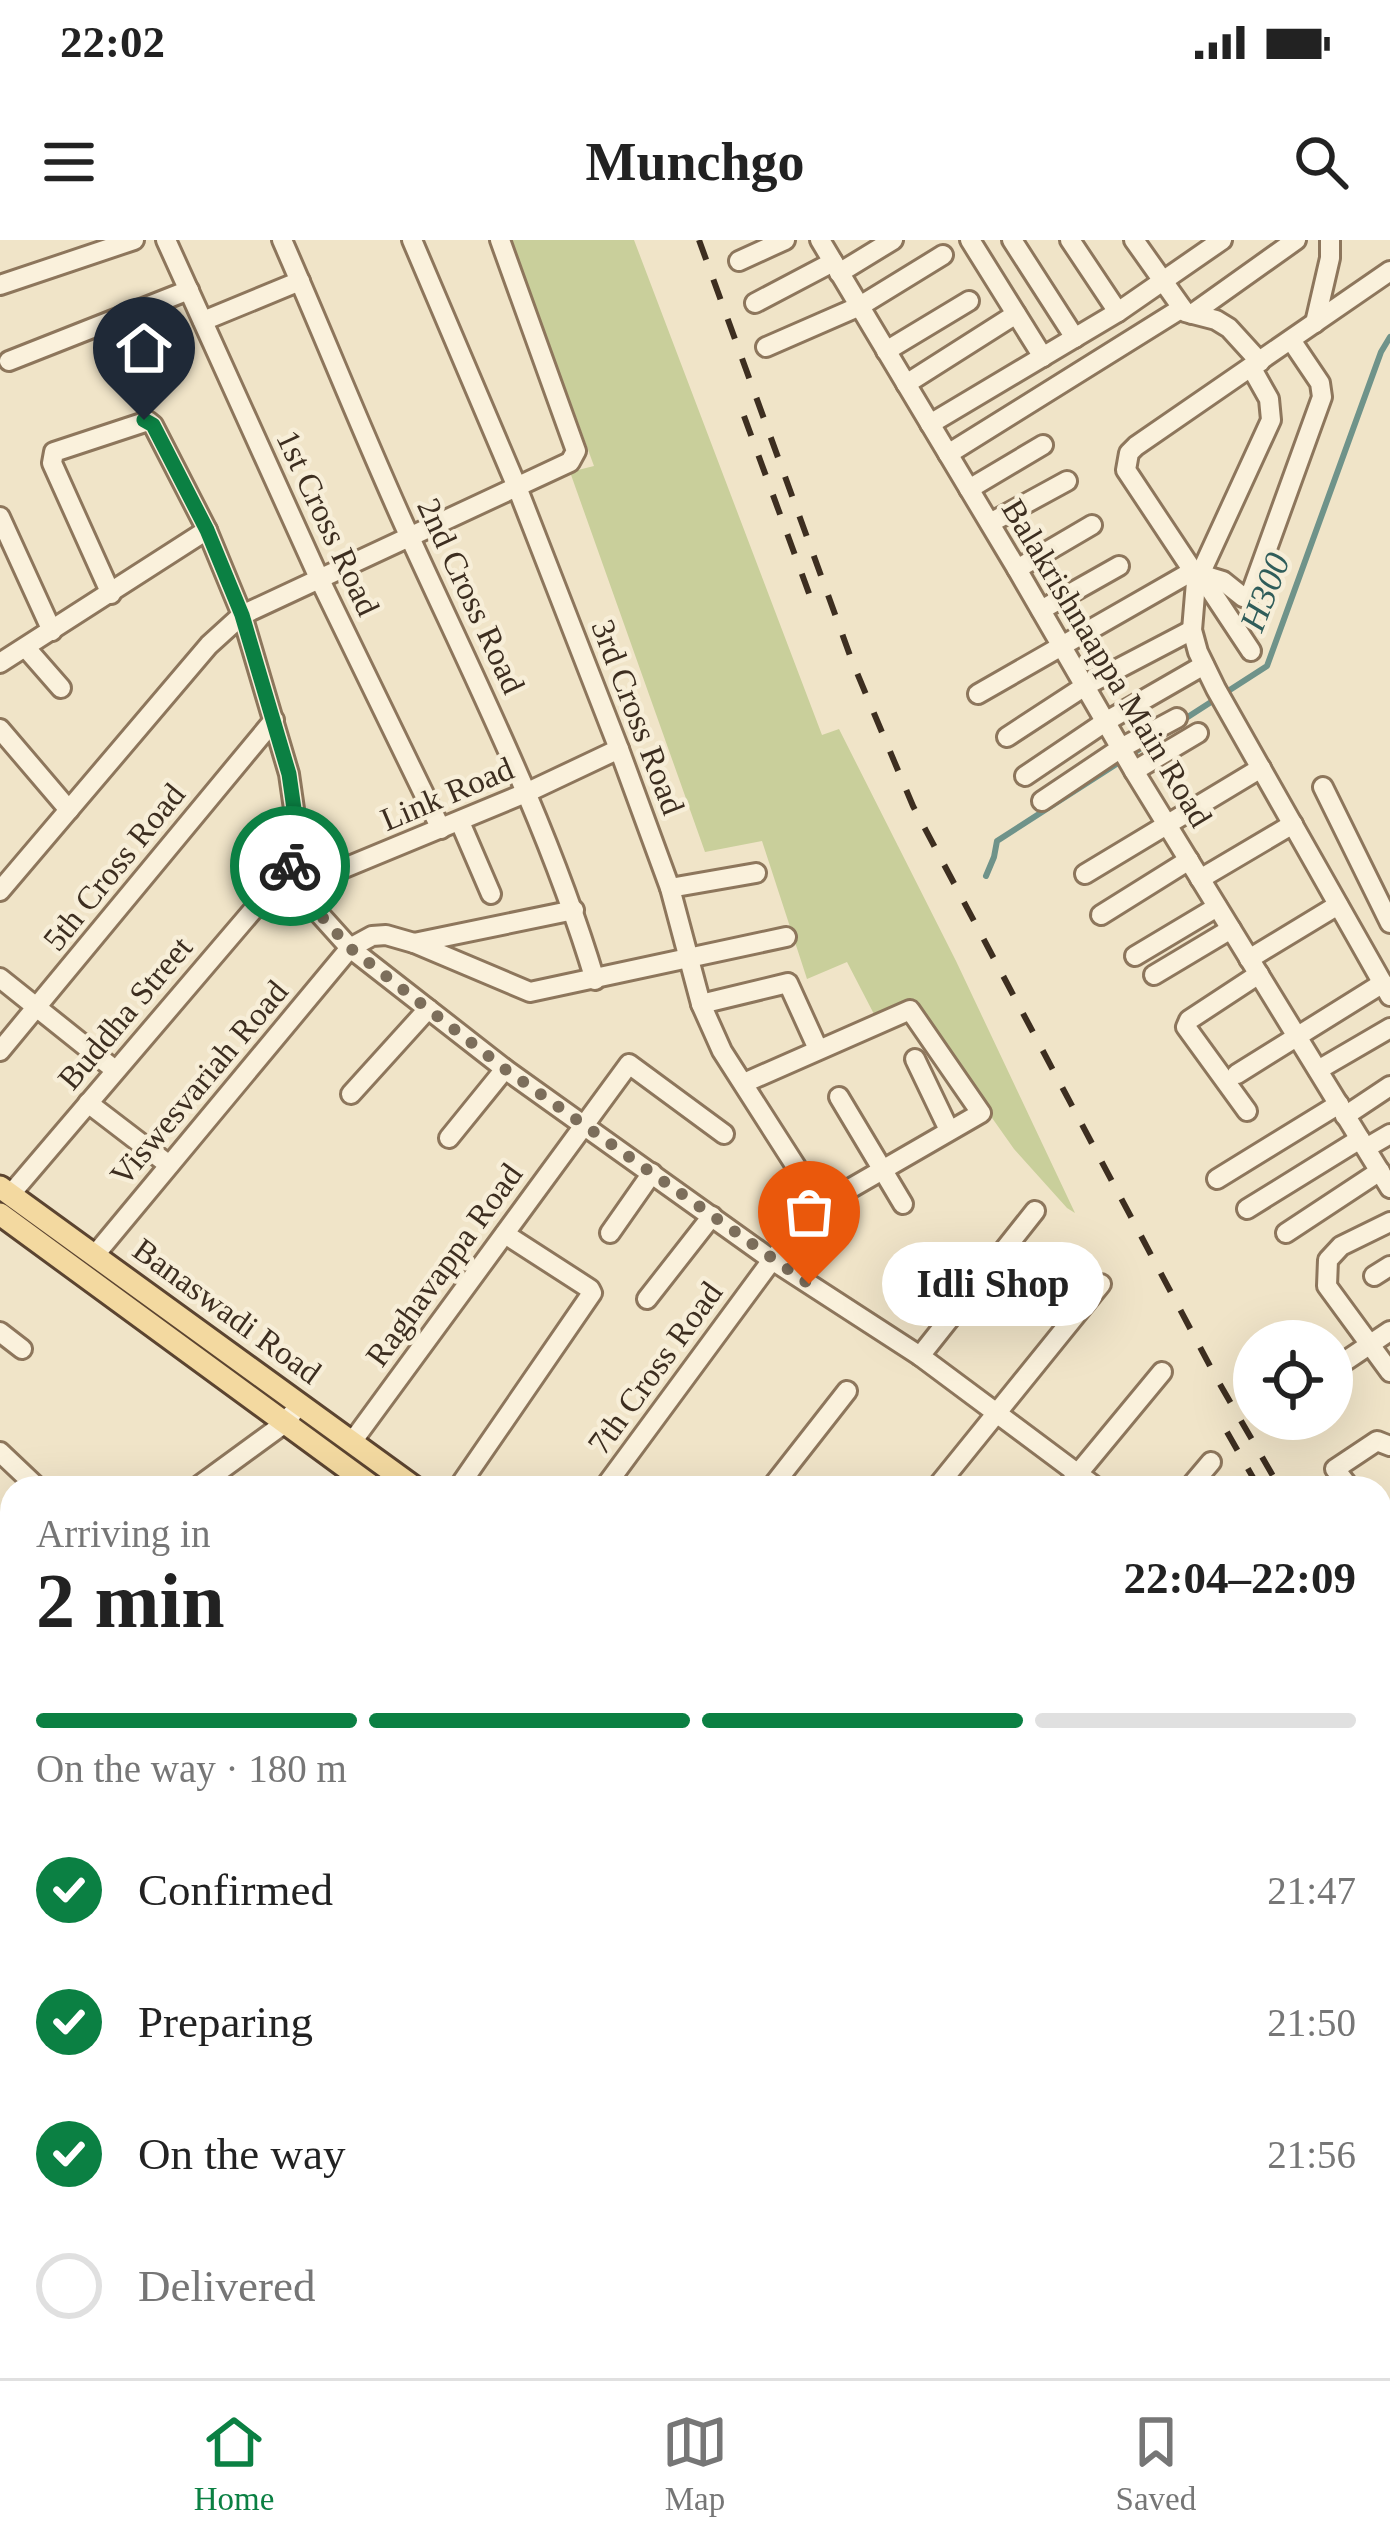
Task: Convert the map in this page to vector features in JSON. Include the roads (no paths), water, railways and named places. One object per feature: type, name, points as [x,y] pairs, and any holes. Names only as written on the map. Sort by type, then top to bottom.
[{"type":"main road","name":"Banaswadi Road","points":[[3,1199],[94,1256],[292,1414],[361,1476]]},
{"type":"main road","name":"Banaswadi Road","points":[[3,1199],[292,1414],[352,1442],[399,1476]]},
{"type":"street","points":[[0,285],[134,240]]},
{"type":"street","name":"1st Cross Road","points":[[166,240],[319,578],[491,894]]},
{"type":"street","name":"2nd Cross Road","points":[[282,240],[409,535],[528,792],[574,910],[595,980]]},
{"type":"street","name":"3rd Cross Road","points":[[412,240],[517,488],[619,749],[670,887],[701,1004],[722,1051],[836,1229]]},
{"type":"street","points":[[4,876],[69,810],[208,645],[242,615],[570,462],[576,451],[500,240]]},
{"type":"street","points":[[739,261],[784,240]]},
{"type":"street","name":"Balakrishnaappa Main Road","points":[[820,240],[1167,826],[1385,1179]]},
{"type":"street","points":[[755,303],[893,240]]},
{"type":"street","points":[[970,240],[1042,357]]},
{"type":"street","points":[[1012,240],[1075,338]]},
{"type":"street","points":[[1070,240],[1118,312]]},
{"type":"street","points":[[930,424],[1118,312],[1222,240]]},
{"type":"street","points":[[948,454],[1187,311],[1295,240]]},
{"type":"street","points":[[1315,323],[1330,240]]},
{"type":"street","points":[[1136,241],[1187,311],[1229,328],[1256,364],[1270,398],[1271,420],[1196,576],[1192,630],[1220,697],[1386,990],[1297,1036],[1238,1074]]},
{"type":"street","points":[[766,347],[860,306],[943,255]]},
{"type":"street","points":[[1252,651],[1126,470],[1126,459],[1136,446],[1390,271]]},
{"type":"street","points":[[203,321],[300,281]]},
{"type":"street","points":[[9,362],[189,290]]},
{"type":"street","points":[[886,351],[969,301]]},
{"type":"street","points":[[906,384],[1016,314]]},
{"type":"street","points":[[978,694],[1060,644],[1196,576],[1222,581],[1247,598],[1322,397],[1320,383],[1291,340]]},
{"type":"street","points":[[111,594],[52,463],[54,452],[148,421],[207,530],[242,615],[289,774],[296,823],[292,881],[350,948],[505,1069],[772,1260],[997,1412],[1068,1476]]},
{"type":"street","points":[[969,489],[1042,445]]},
{"type":"street","points":[[990,523],[1067,481]]},
{"type":"street","points":[[0,518],[52,631]]},
{"type":"street","points":[[1017,569],[1092,525]]},
{"type":"street","points":[[0,663],[207,530]]},
{"type":"street","points":[[1041,610],[1119,566]]},
{"type":"street","points":[[1007,737],[1085,686],[1192,630]]},
{"type":"street","points":[[26,648],[61,688]]},
{"type":"street","points":[[1024,776],[1204,665]]},
{"type":"street","points":[[1127,759],[1177,718]]},
{"type":"street","name":"5th Cross Road","points":[[0,1051],[274,720]]},
{"type":"street","points":[[0,729],[69,810]]},
{"type":"street","points":[[1042,801],[1127,759],[1198,733]]},
{"type":"street","name":"Link Road","points":[[292,881],[451,825],[619,749]]},
{"type":"street","points":[[1085,874],[1261,768]]},
{"type":"street","points":[[1323,787],[1390,923]]},
{"type":"street","points":[[1200,879],[1293,824]]},
{"type":"street","points":[[1101,915],[1189,860]]},
{"type":"street","points":[[670,887],[756,873]]},
{"type":"street","name":"Buddha Street","points":[[3,1199],[277,882],[292,881]]},
{"type":"street","points":[[1246,1111],[1186,1027],[1189,1020],[1339,905]]},
{"type":"street","points":[[1135,956],[1217,907]]},
{"type":"street","points":[[414,943],[574,910]]},
{"type":"street","points":[[1154,975],[1231,929]]},
{"type":"street","points":[[350,948],[379,934],[414,943],[530,992],[786,938]]},
{"type":"street","points":[[1370,961],[1390,947]]},
{"type":"street","name":"Viswesvariah Road","points":[[94,1256],[350,948]]},
{"type":"street","points":[[0,978],[115,1070]]},
{"type":"street","points":[[701,1004],[788,983],[818,1048],[744,1082]]},
{"type":"street","points":[[351,1094],[428,1009]]},
{"type":"street","name":"7th Cross Road","points":[[613,1476],[772,1260],[820,1206],[981,1113],[910,1010],[818,1048]]},
{"type":"street","points":[[1318,1070],[1390,1028]]},
{"type":"street","points":[[915,1059],[950,1130]]},
{"type":"street","points":[[585,1124],[629,1064],[724,1134]]},
{"type":"street","points":[[449,1138],[505,1069]]},
{"type":"street","points":[[1216,1179],[1390,1086]]},
{"type":"street","points":[[839,1097],[903,1204]]},
{"type":"street","points":[[88,1103],[169,1165]]},
{"type":"street","name":"Raghavappa Road","points":[[352,1442],[585,1124]]},
{"type":"street","points":[[1247,1209],[1363,1143],[1390,1134]]},
{"type":"street","points":[[610,1233],[652,1173]]},
{"type":"street","points":[[1286,1233],[1385,1179]]},
{"type":"street","points":[[920,1356],[1035,1211]]},
{"type":"street","points":[[647,1298],[712,1216]]},
{"type":"street","points":[[1390,1222],[1341,1246],[1328,1260],[1327,1286],[1390,1372]]},
{"type":"street","points":[[466,1476],[592,1293],[505,1234]]},
{"type":"street","points":[[946,1476],[1101,1284]]},
{"type":"street","points":[[1353,1356],[1390,1331]]},
{"type":"street","points":[[0,1332],[22,1349]]},
{"type":"street","points":[[1075,1476],[1162,1372]]},
{"type":"street","points":[[780,1476],[847,1391]]},
{"type":"street","points":[[212,1476],[292,1414]]},
{"type":"street","points":[[1341,1476],[1335,1469],[1377,1441],[1390,1446]]},
{"type":"street","points":[[0,1452],[25,1476]]},
{"type":"street","points":[[1199,1476],[1211,1462]]},
{"type":"waterway","name":"H300","points":[[1180,722],[1267,666],[1390,337]]},
{"type":"waterway","name":"H300","points":[[986,876],[997,841],[1149,743]]},
{"type":"railway","points":[[699,240],[852,661],[913,806],[1273,1476]]},
{"type":"railway","points":[[744,416],[814,607]]},
{"type":"railway","points":[[1227,1432],[1252,1476]]},
{"type":"place","name":"Idli Shop","points":[[809,1284]]}]
